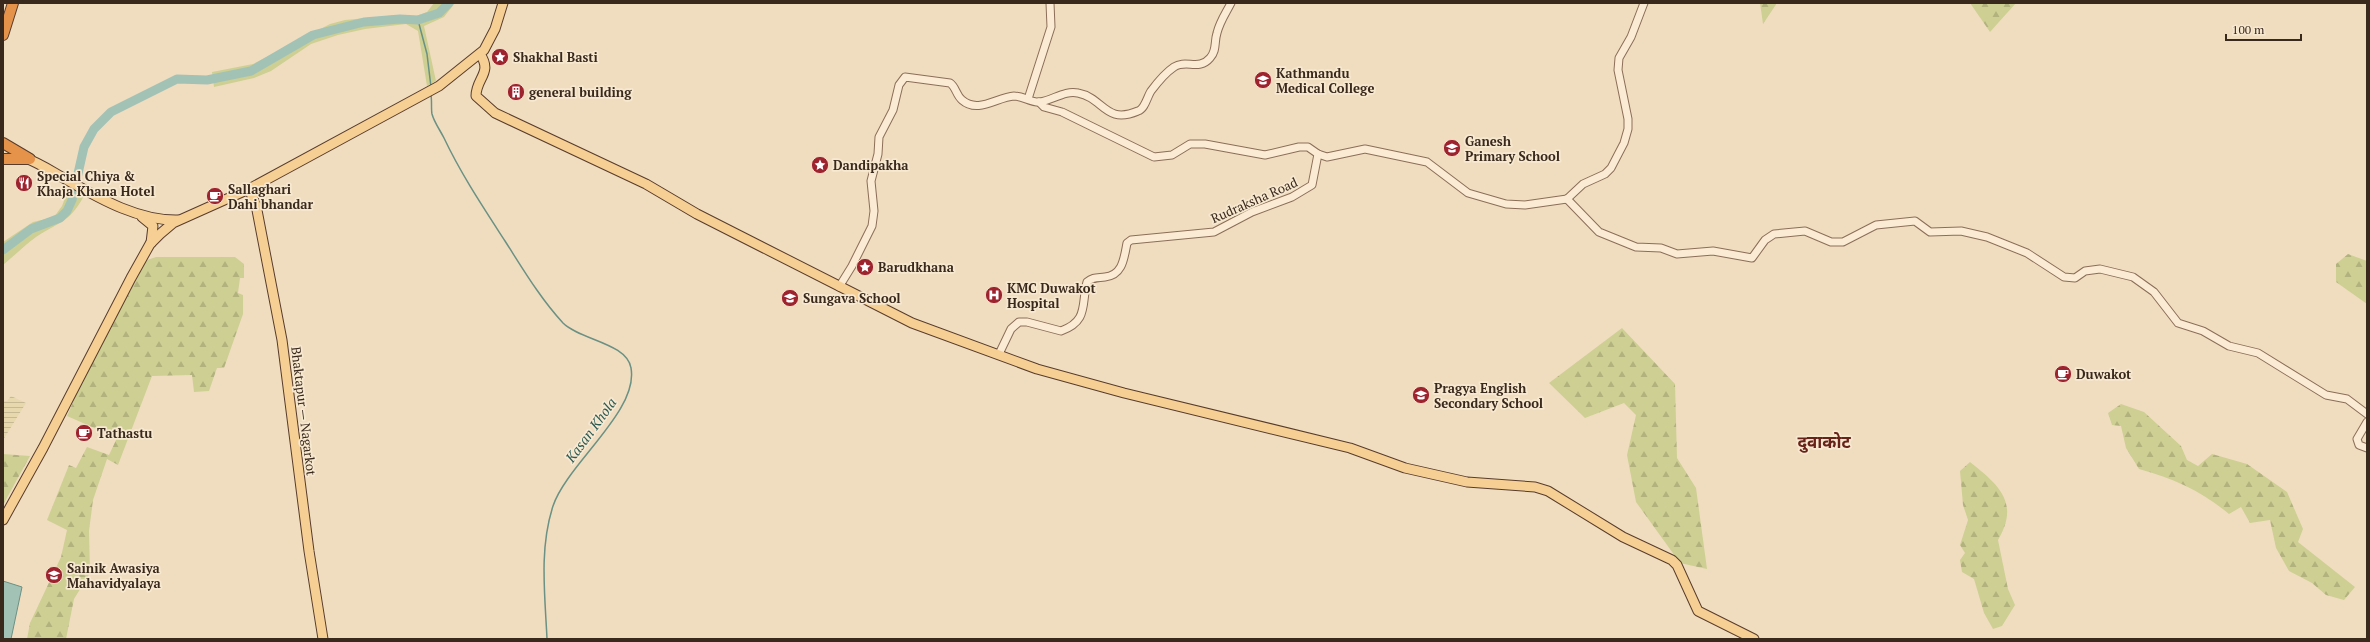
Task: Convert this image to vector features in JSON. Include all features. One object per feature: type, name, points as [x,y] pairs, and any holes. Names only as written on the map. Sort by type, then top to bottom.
[{"type":"highway","points":[[3,35],[13,3]]},
{"type":"highway","points":[[3,143],[30,159]]},
{"type":"highway","points":[[3,159],[30,159]]},
{"type":"main road","points":[[3,520],[150,244],[160,234],[182,220],[249,189],[287,167],[439,86],[480,54],[490,38],[503,3]]},
{"type":"main road","points":[[480,54],[485,60],[486,68],[476,96],[495,113],[646,184],[698,214],[912,323],[1037,368],[1124,393],[1350,448],[1405,468],[1467,482],[1535,488],[1548,491],[1623,536],[1672,560],[1677,565],[1698,611],[1754,639]]},
{"type":"main road","points":[[3,149],[30,159],[81,188],[136,213],[153,218],[182,220]]},
{"type":"main road","name":"Bhaktapur — Nagarkot","points":[[249,189],[256,205],[282,340],[309,551],[323,639]]},
{"type":"main road","points":[[136,213],[153,226],[150,244]]},
{"type":"main road","points":[[153,218],[161,223],[160,234]]},
{"type":"street","points":[[1028,99],[1051,27],[1050,3]]},
{"type":"street","points":[[1039,102],[1065,94],[1078,93],[1091,98],[1112,114],[1119,115],[1140,110],[1151,92],[1172,68],[1182,64],[1196,66],[1209,59],[1215,51],[1216,34],[1220,23],[1232,3]]},
{"type":"street","points":[[839,287],[862,249],[872,226],[874,218],[871,191],[873,170],[878,154],[879,137],[893,110],[901,80],[905,77],[950,83],[963,101],[977,105],[989,104],[1010,97],[1039,102],[1044,107],[1062,112],[1154,157],[1172,155],[1190,144],[1206,144],[1265,155],[1272,155],[1290,147],[1308,147],[1318,154],[1327,156],[1365,149],[1427,162],[1468,194],[1506,204],[1525,205],[1567,198],[1583,184],[1604,174],[1611,168],[1624,143],[1628,129],[1628,119],[1618,70],[1620,54],[1631,37],[1644,3]]},
{"type":"street","name":"Rudraksha Road","points":[[999,354],[1013,327],[1019,322],[1027,322],[1061,331],[1075,323],[1085,307],[1087,282],[1095,277],[1109,276],[1116,273],[1125,258],[1127,243],[1131,240],[1214,232],[1252,212],[1292,197],[1312,185],[1318,154]]},
{"type":"street","points":[[1567,198],[1599,232],[1636,247],[1661,248],[1677,254],[1713,251],[1752,258],[1765,240],[1774,234],[1805,232],[1831,242],[1842,242],[1876,225],[1915,221],[1930,232],[1953,231],[1987,237],[2026,253],[2064,277],[2075,278],[2092,269],[2118,272],[2133,277],[2154,292],[2175,320],[2182,325],[2203,331],[2229,346],[2258,353],[2326,395],[2347,399],[2367,414]]},
{"type":"street","points":[[2367,422],[2357,439],[2359,445],[2367,448]]},
{"type":"shaded area","points":[[11,396],[26,403],[3,440],[3,401],[7,401]]},
{"type":"shaded area","points":[[3,581],[22,587],[11,639],[3,639]]},
{"type":"green space","points":[[434,3],[455,3],[444,17],[424,26],[436,81],[427,86],[418,31],[406,24],[365,29],[338,35],[311,44],[271,71],[254,78],[214,87],[212,72],[253,64],[330,24],[345,20],[398,15],[416,16],[427,12]]},
{"type":"green space","points":[[1760,3],[1777,3],[1763,24]]},
{"type":"green space","points":[[1970,3],[2016,3],[1990,32]]},
{"type":"green space","points":[[70,185],[86,192],[75,210],[65,220],[32,240],[3,265],[3,242],[33,222],[54,217],[62,206]]},
{"type":"green space","points":[[2348,254],[2367,261],[2367,304],[2336,282],[2336,264]]},
{"type":"green space","points":[[156,257],[235,257],[244,264],[244,278],[240,278],[238,293],[243,295],[243,314],[224,368],[217,368],[209,391],[194,392],[192,375],[152,376],[118,465],[107,459],[93,500],[89,531],[90,573],[74,599],[66,639],[27,639],[30,623],[61,557],[67,530],[47,520],[69,465],[76,468],[87,447],[109,455],[117,438],[67,416],[89,366],[147,260]]},
{"type":"green space","points":[[1622,328],[1675,384],[1677,458],[1696,488],[1707,569],[1680,563],[1636,502],[1627,455],[1636,415],[1624,403],[1585,418],[1549,383]]},
{"type":"green space","points":[[2121,404],[2144,412],[2181,446],[2187,460],[2198,466],[2212,454],[2247,464],[2287,492],[2303,529],[2298,542],[2355,587],[2344,600],[2326,595],[2312,583],[2289,571],[2276,548],[2270,520],[2250,523],[2241,507],[2229,514],[2198,492],[2176,481],[2139,469],[2126,448],[2121,426],[2112,425],[2108,413]]},
{"type":"green space","points":[[3,454],[30,456],[3,505]]},
{"type":"green space","points":[[1970,462],[1997,487],[2003,496],[2006,505],[2007,515],[2004,527],[1998,540],[2008,589],[2015,605],[2002,626],[1993,629],[1984,613],[1974,579],[1962,572],[1960,560],[1965,553],[1960,545],[1968,520],[1963,505],[1960,471]]},
{"type":"waterway","points":[[3,250],[31,229],[60,218],[67,211],[72,200],[84,147],[94,129],[111,112],[177,79],[207,80],[251,71],[313,35],[364,22],[400,19],[418,20],[439,13],[449,3]]},
{"type":"waterway","points":[[418,20],[427,54],[431,87]]},
{"type":"waterway","name":"Kasan Khola","points":[[431,95],[433,117],[442,135],[481,203],[539,293],[563,323],[580,334],[612,347],[628,360],[631,368],[631,385],[624,402],[614,419],[572,473],[553,506],[544,555],[544,589],[547,639]]},
{"type":"place","name":"Shakhal Basti","points":[[500,57]]},
{"type":"place","name":"Kathmandu Medical College","points":[[1263,80]]},
{"type":"place","name":"general building","points":[[516,92]]},
{"type":"place","name":"Ganesh Primary School","points":[[1452,148]]},
{"type":"place","name":"Dandipakha","points":[[820,165]]},
{"type":"place","name":"Special Chiya & Khaja Khana Hotel","points":[[24,183]]},
{"type":"place","name":"Sallaghari Dahi bhandar","points":[[215,196]]},
{"type":"place","name":"Barudkhana","points":[[865,267]]},
{"type":"place","name":"KMC Duwakot Hospital","points":[[994,295]]},
{"type":"place","name":"Sungava School","points":[[790,298]]},
{"type":"place","name":"Duwakot","points":[[2063,374]]},
{"type":"place","name":"Pragya English Secondary School","points":[[1421,395]]},
{"type":"place","name":"Tathastu","points":[[84,433]]},
{"type":"place","name":"Sainik Awasiya Mahavidyalaya","points":[[54,575]]},
{"type":"district","name":"दुवाकोट","points":[[1824,442]]}]
